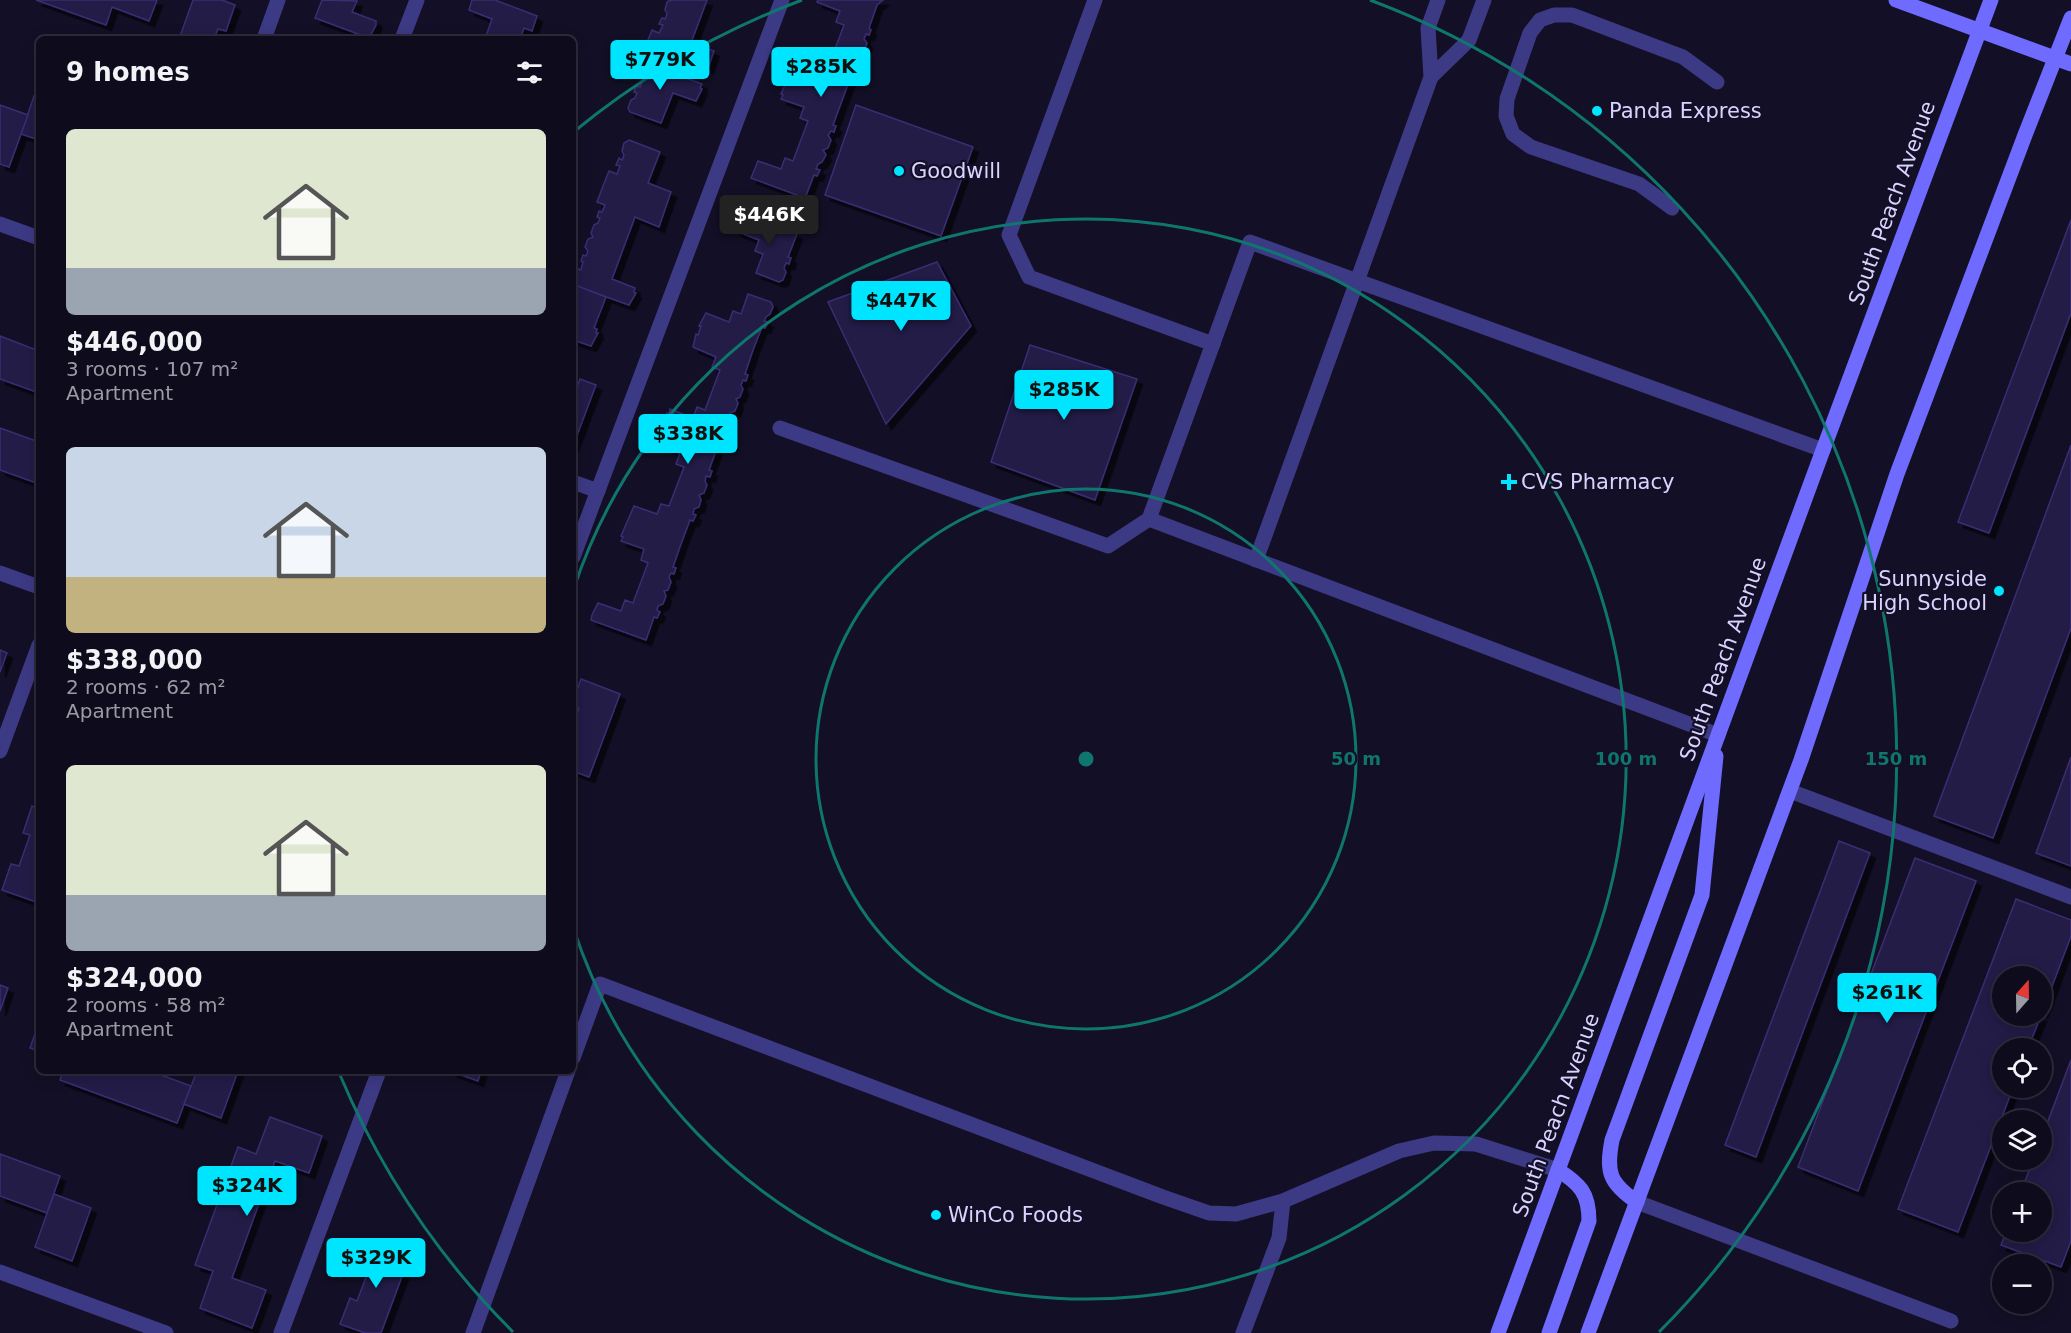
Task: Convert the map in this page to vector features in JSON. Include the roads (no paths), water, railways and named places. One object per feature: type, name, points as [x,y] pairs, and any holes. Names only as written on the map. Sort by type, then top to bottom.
[{"type":"main road","points":[[1896,0],[2071,64]]},
{"type":"main road","name":"South Peach Avenue","points":[[1498,1333],[1991,0]]},
{"type":"main road","points":[[1588,1333],[1790,791],[1897,474],[2071,18]]},
{"type":"main road","points":[[1636,1202],[1619,1190],[1611,1175],[1609,1158],[1612,1140],[1702,896],[1718,735]]},
{"type":"main road","points":[[1549,1333],[1588,1221],[1589,1208],[1576,1182],[1558,1170]]},
{"type":"street","points":[[265,36],[278,0]]},
{"type":"street","points":[[403,36],[417,0]]},
{"type":"street","points":[[576,549],[782,0]]},
{"type":"street","points":[[1095,0],[1009,235],[1029,277],[1213,344]]},
{"type":"street","points":[[1256,560],[1431,77],[1428,28],[1438,0]]},
{"type":"street","points":[[1431,77],[1469,40],[1484,0]]},
{"type":"street","points":[[1672,208],[1639,184],[1531,147],[1513,134],[1506,116],[1507,99],[1522,55],[1530,33],[1540,20],[1554,15],[1572,15],[1683,57],[1717,82]]},
{"type":"street","points":[[0,224],[36,237]]},
{"type":"street","points":[[780,428],[1108,546],[1149,519],[1250,242],[1823,450]]},
{"type":"street","points":[[576,483],[598,491]]},
{"type":"street","points":[[1149,519],[1718,735]]},
{"type":"street","points":[[0,573],[36,586]]},
{"type":"street","points":[[0,751],[36,653]]},
{"type":"street","points":[[1790,791],[2071,897]]},
{"type":"street","points":[[576,1050],[600,984],[1209,1213],[1236,1214],[1283,1201],[1399,1151],[1434,1143],[1476,1144],[1558,1170]]},
{"type":"street","points":[[281,1333],[379,1074]]},
{"type":"street","points":[[473,1333],[567,1074]]},
{"type":"street","points":[[1243,1333],[1279,1238],[1283,1201]]},
{"type":"street","points":[[1636,1202],[1951,1321]]},
{"type":"street","points":[[0,1272],[166,1333]]},
{"type":"place","name":"Panda Express","points":[[1597,111]]},
{"type":"place","name":"Goodwill","points":[[899,171]]},
{"type":"place","name":"CVS Pharmacy","points":[[1509,482]]},
{"type":"place","name":"Sunnyside High School","points":[[1999,591]]},
{"type":"place","name":"WinCo Foods","points":[[936,1215]]}]
